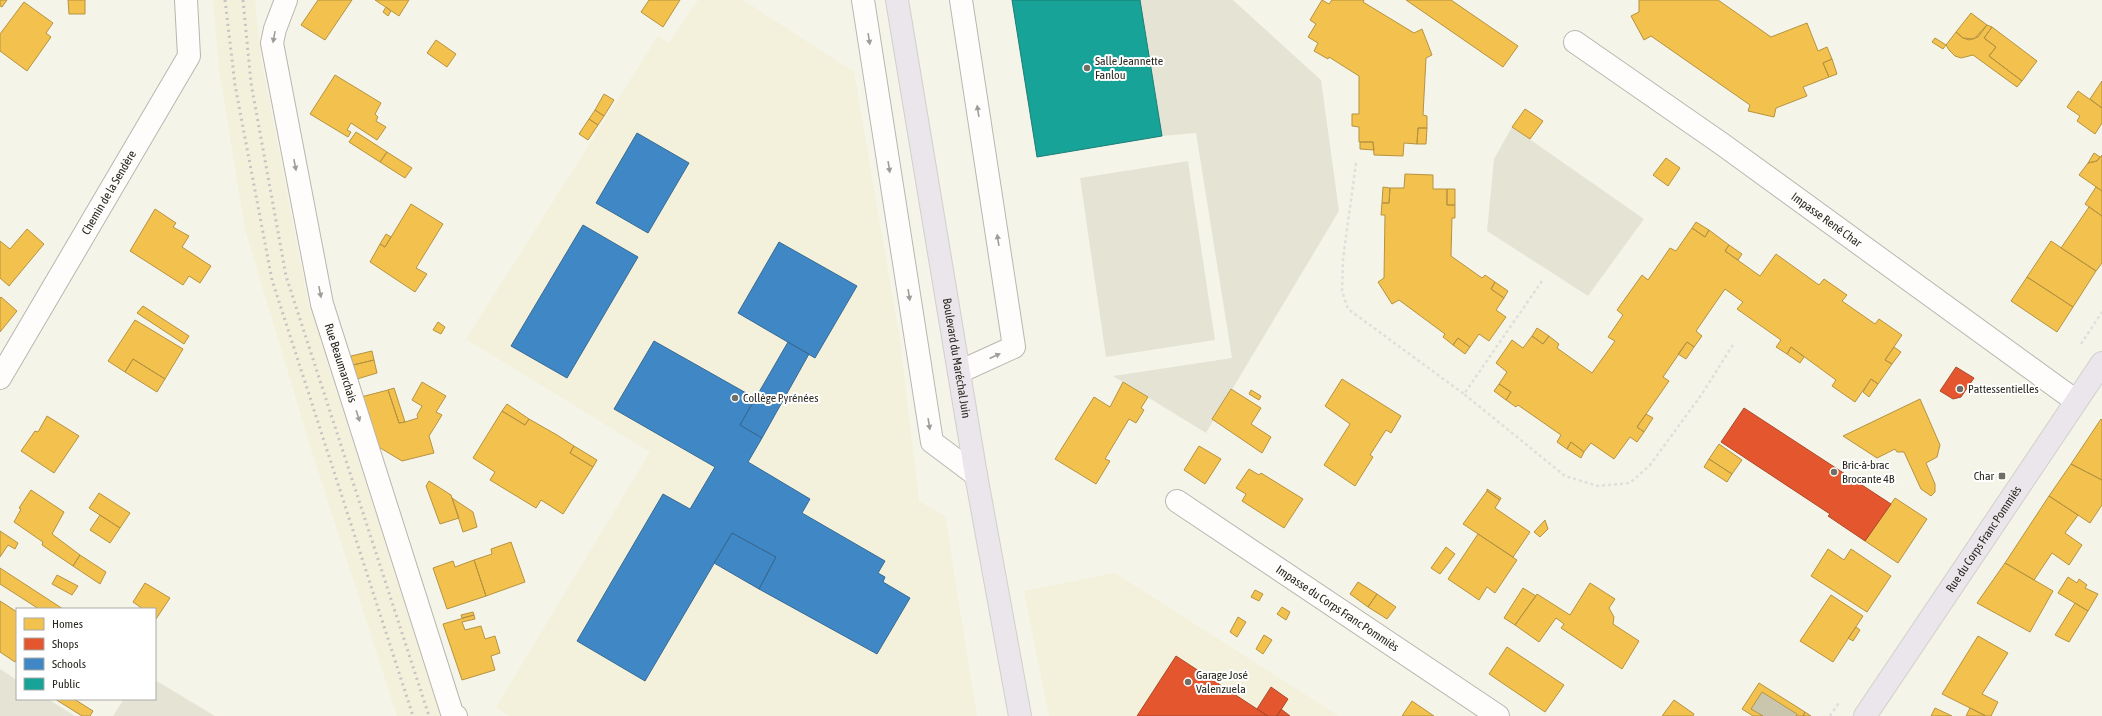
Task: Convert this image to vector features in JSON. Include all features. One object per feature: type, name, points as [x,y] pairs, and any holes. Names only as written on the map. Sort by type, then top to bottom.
[{"type":"main road","name":"Boulevard du Maréchal Juin","points":[[897,0],[976,476],[1020,716]]},
{"type":"main road","name":"Rue du Corps Franc Pommiès","points":[[1865,716],[2102,362]]},
{"type":"street","name":"Chemin de la Sendère","points":[[0,378],[189,56],[186,0]]},
{"type":"street","name":"Rue Beaumarchais","points":[[286,0],[275,29],[272,43],[322,304],[454,715]]},
{"type":"street","points":[[863,0],[932,442],[976,476]]},
{"type":"street","points":[[959,372],[1014,347],[961,0]]},
{"type":"street","name":"Impasse René Char","points":[[1575,42],[1722,144],[2076,401]]},
{"type":"street","name":"Impasse du Corps Franc Pommiès","points":[[1177,501],[1498,716]]},
{"type":"path","points":[[1356,163],[1343,259],[1342,291],[1348,309],[1464,394],[1565,476],[1598,486],[1630,483],[1650,466],[1702,394],[1734,343]]},
{"type":"path","points":[[1464,394],[1542,281]]},
{"type":"shaded area","points":[[213,0],[255,0],[261,58],[308,302],[440,716],[397,716],[310,446],[245,229],[219,69]]},
{"type":"shaded area","name":"Collège Pyrénées","points":[[698,0],[743,0],[854,72],[900,341],[919,501],[945,516],[977,716],[509,716],[496,707],[650,452],[466,339],[658,36],[669,43]]},
{"type":"shaded area","points":[[1140,0],[1233,0],[1321,80],[1339,211],[1206,433],[1113,376],[1232,358],[1196,133],[1162,136]]},
{"type":"shaded area","points":[[1512,127],[1644,219],[1588,296],[1487,231],[1494,159]]},
{"type":"shaded area","points":[[1188,161],[1215,340],[1106,357],[1080,178]]},
{"type":"shaded area","points":[[1115,573],[1339,716],[1049,716],[1024,591]]},
{"type":"shaded area","points":[[0,669],[16,679],[16,700],[50,700],[75,716],[0,716]]},
{"type":"shaded area","points":[[156,681],[215,716],[113,716],[123,700],[156,700]]},
{"type":"shaded area","points":[[1762,692],[1797,714],[1796,716],[1763,716],[1751,709]]},
{"type":"building: Homes","points":[[0,0],[7,0],[2,7],[0,6]]},
{"type":"building: Homes","points":[[68,0],[85,0],[85,14],[69,14]]},
{"type":"building: Homes","points":[[318,0],[352,0],[325,40],[301,25]]},
{"type":"building: Homes","points":[[375,0],[409,0],[399,16]]},
{"type":"building: Homes","points":[[649,0],[680,0],[663,27],[641,12]]},
{"type":"building: Homes","points":[[1322,0],[1329,4],[1332,0],[1364,0],[1363,2],[1414,33],[1422,29],[1432,55],[1426,58],[1423,115],[1427,116],[1427,128],[1418,128],[1417,144],[1404,143],[1403,156],[1374,155],[1373,142],[1359,142],[1359,127],[1352,126],[1352,114],[1359,114],[1359,76],[1329,57],[1328,59],[1314,51],[1318,43],[1308,37],[1316,24],[1310,20]]},
{"type":"building: Homes","points":[[1406,0],[1451,0],[1518,46],[1503,67]]},
{"type":"building: Homes","points":[[1639,0],[1718,0],[1771,37],[1807,23],[1818,51],[1827,47],[1832,59],[1823,63],[1829,77],[1803,87],[1807,96],[1776,108],[1774,117],[1748,111],[1750,105],[1651,36],[1644,40],[1631,16],[1639,12]]},
{"type":"building: Homes","points":[[24,2],[53,23],[46,33],[51,37],[27,71],[0,51],[0,34]]},
{"type":"building: Homes","points":[[386,7],[391,11],[388,16],[383,12]]},
{"type":"building: Homes","points":[[1971,13],[1987,25],[1978,37],[1969,40],[1963,38],[1956,32]]},
{"type":"building: Homes","points":[[1987,25],[1992,27],[1984,38],[1996,47],[1989,56],[2022,81],[2017,87],[1973,55],[1961,58],[1955,56],[1946,45],[1956,32],[1963,38],[1974,39]]},
{"type":"building: Homes","points":[[1992,27],[2037,61],[2022,81],[1989,56],[1996,47],[1984,38]]},
{"type":"building: Homes","points":[[1935,38],[1946,45],[1943,49],[1932,42]]},
{"type":"building: Homes","points":[[436,40],[456,54],[447,67],[427,53]]},
{"type":"building: Homes","points":[[1832,59],[1837,74],[1829,77],[1823,63]]},
{"type":"building: Homes","points":[[335,75],[381,103],[375,114],[378,117],[376,121],[386,127],[377,140],[351,123],[347,130],[351,132],[348,137],[310,114]]},
{"type":"building: Homes","points":[[2102,81],[2102,108],[2090,99]]},
{"type":"building: Homes","points":[[2078,91],[2102,108],[2102,123],[2095,134],[2077,121],[2080,116],[2067,107]]},
{"type":"building: Homes","points":[[604,94],[614,100],[604,116],[595,110]]},
{"type":"building: Homes","points":[[1525,109],[1543,121],[1530,139],[1512,127]]},
{"type":"building: Homes","points":[[595,110],[604,116],[598,125],[589,119]]},
{"type":"building: Homes","points":[[589,119],[598,125],[588,140],[579,134]]},
{"type":"building: Homes","points":[[1418,128],[1427,128],[1426,144],[1417,144]]},
{"type":"building: Homes","points":[[356,132],[387,152],[380,162],[349,142]]},
{"type":"building: Homes","points":[[1360,142],[1373,142],[1374,150],[1360,149]]},
{"type":"building: Homes","points":[[387,152],[412,168],[405,178],[380,162]]},
{"type":"building: Homes","points":[[2094,153],[2100,157],[2097,161],[2088,163]]},
{"type":"building: Homes","points":[[2102,155],[2102,191],[2079,175],[2088,163],[2097,161]]},
{"type":"building: Homes","points":[[1666,158],[1680,168],[1668,186],[1653,175]]},
{"type":"building: Homes","points":[[1405,174],[1433,175],[1433,189],[1447,189],[1447,205],[1455,205],[1455,218],[1452,218],[1451,256],[1482,278],[1485,275],[1495,282],[1491,289],[1504,298],[1496,310],[1506,317],[1489,341],[1479,334],[1470,347],[1458,338],[1453,345],[1443,337],[1445,334],[1399,300],[1392,304],[1378,282],[1384,278],[1385,215],[1381,215],[1382,203],[1389,203],[1390,188],[1404,188]]},
{"type":"building: Homes","points":[[1383,187],[1390,188],[1389,203],[1382,203]]},
{"type":"building: Homes","points":[[2096,187],[2102,191],[2102,216],[2085,204]]},
{"type":"building: Homes","points":[[1447,189],[1455,189],[1455,205],[1447,205]]},
{"type":"building: Homes","points":[[411,204],[443,224],[416,268],[427,274],[415,292],[370,262],[380,244],[385,247]]},
{"type":"building: Homes","points":[[2089,207],[2102,216],[2102,263],[2096,271],[2061,248]]},
{"type":"building: Homes","points":[[155,209],[176,223],[173,227],[189,236],[182,247],[211,266],[200,283],[189,276],[183,285],[130,251]]},
{"type":"building: Homes","points":[[1696,222],[1709,230],[1705,237],[1692,228]]},
{"type":"building: Homes","points":[[1692,228],[1705,237],[1709,230],[1729,245],[1725,251],[1760,276],[1776,254],[1819,285],[1824,279],[1847,295],[1842,301],[1875,324],[1879,319],[1902,335],[1885,360],[1892,364],[1878,384],[1871,379],[1855,402],[1832,386],[1836,380],[1791,347],[1787,354],[1776,347],[1781,340],[1737,309],[1743,302],[1725,289],[1696,331],[1702,336],[1694,347],[1687,342],[1663,377],[1669,381],[1637,427],[1644,432],[1637,442],[1630,437],[1614,459],[1591,443],[1584,452],[1571,442],[1567,449],[1557,442],[1561,435],[1518,405],[1516,407],[1506,400],[1511,392],[1499,384],[1507,372],[1496,363],[1512,340],[1523,348],[1532,336],[1543,344],[1549,336],[1559,344],[1557,348],[1592,373],[1615,341],[1608,337],[1623,315],[1617,310],[1642,275],[1648,280],[1670,248],[1676,251]]},
{"type":"building: Homes","points":[[27,229],[44,244],[9,286],[0,278],[0,241],[10,249]]},
{"type":"building: Homes","points":[[386,234],[391,237],[385,247],[380,244]]},
{"type":"building: Homes","points":[[2051,241],[2096,271],[2073,307],[2027,277]]},
{"type":"building: Homes","points":[[1729,245],[1742,254],[1738,260],[1725,251]]},
{"type":"building: Homes","points":[[2027,277],[2073,307],[2057,332],[2011,301]]},
{"type":"building: Homes","points":[[1495,282],[1508,291],[1504,298],[1491,289]]},
{"type":"building: Homes","points":[[1,297],[17,311],[0,332],[0,298]]},
{"type":"building: Homes","points":[[143,306],[189,336],[184,344],[137,313]]},
{"type":"building: Homes","points":[[135,320],[183,349],[165,379],[133,359],[125,372],[108,361]]},
{"type":"building: Homes","points":[[438,322],[445,327],[441,334],[433,330]]},
{"type":"building: Homes","points":[[1537,328],[1549,336],[1543,344],[1532,336]]},
{"type":"building: Homes","points":[[1458,338],[1470,347],[1465,354],[1453,345]]},
{"type":"building: Homes","points":[[1687,342],[1694,347],[1686,359],[1678,354]]},
{"type":"building: Homes","points":[[1791,347],[1804,357],[1800,363],[1787,354]]},
{"type":"building: Homes","points":[[1894,347],[1901,352],[1892,364],[1885,360]]},
{"type":"building: Homes","points":[[372,351],[374,360],[353,365],[351,356]]},
{"type":"building: Homes","points":[[133,359],[165,379],[157,392],[125,372]]},
{"type":"building: Homes","points":[[374,360],[377,373],[357,379],[353,365]]},
{"type":"building: Homes","points":[[1342,379],[1401,416],[1391,433],[1386,430],[1370,455],[1373,457],[1355,486],[1324,465],[1350,424],[1325,406]]},
{"type":"building: Homes","points":[[1871,379],[1878,384],[1869,397],[1863,392]]},
{"type":"building: Homes","points":[[422,382],[446,396],[436,412],[442,415],[429,436],[434,453],[402,461],[377,446],[361,397],[388,390],[399,423],[405,422],[418,418],[417,415],[422,406],[412,400]]},
{"type":"building: Homes","points":[[1123,382],[1148,397],[1141,408],[1144,410],[1136,423],[1129,419],[1105,459],[1110,461],[1096,484],[1055,459],[1094,397],[1110,407]]},
{"type":"building: Homes","points":[[1499,384],[1511,392],[1506,400],[1494,391]]},
{"type":"building: Homes","points":[[394,388],[405,422],[399,423],[388,390]]},
{"type":"building: Homes","points":[[1231,389],[1261,408],[1251,424],[1271,437],[1262,453],[1212,419]]},
{"type":"building: Homes","points":[[1251,390],[1261,396],[1259,400],[1249,394]]},
{"type":"building: Homes","points":[[1920,399],[1940,445],[1937,457],[1926,463],[1935,484],[1935,492],[1931,496],[1921,489],[1904,452],[1897,452],[1895,449],[1877,458],[1843,436]]},
{"type":"building: Homes","points":[[507,404],[529,419],[525,425],[502,411]]},
{"type":"building: Homes","points":[[502,411],[525,425],[529,419],[557,435],[574,446],[570,453],[593,467],[563,514],[541,500],[536,508],[490,480],[495,472],[473,458]]},
{"type":"building: Homes","points":[[1646,414],[1653,418],[1644,432],[1637,427]]},
{"type":"building: Homes","points":[[47,416],[79,436],[54,473],[21,451],[35,431],[38,432]]},
{"type":"building: Homes","points":[[2101,419],[2102,420],[2102,480],[2071,464]]},
{"type":"building: Homes","points":[[1571,442],[1584,452],[1581,458],[1567,449]]},
{"type":"building: Homes","points":[[1719,444],[1742,460],[1732,474],[1709,459]]},
{"type":"building: Homes","points":[[574,446],[597,460],[593,467],[570,453]]},
{"type":"building: Homes","points":[[1199,446],[1221,459],[1205,484],[1184,470]]},
{"type":"building: Homes","points":[[1709,459],[1732,474],[1727,482],[1704,467]]},
{"type":"building: Homes","points":[[2071,464],[2102,480],[2102,505],[2090,523],[2049,496]]},
{"type":"building: Homes","points":[[1249,469],[1259,475],[1261,473],[1303,499],[1284,528],[1242,501],[1246,494],[1236,488]]},
{"type":"building: Homes","points":[[429,481],[451,495],[459,518],[440,524],[426,486]]},
{"type":"building: Homes","points":[[1487,489],[1501,498],[1500,500],[1487,491]]},
{"type":"building: Homes","points":[[31,490],[64,512],[52,534],[80,555],[73,566],[42,545],[43,542],[14,522],[21,509],[19,508]]},
{"type":"building: Homes","points":[[1487,491],[1500,500],[1495,508],[1530,532],[1513,557],[1463,524]]},
{"type":"building: Homes","points":[[99,493],[130,513],[120,528],[89,508]]},
{"type":"building: Homes","points":[[2049,496],[2078,515],[2065,533],[2082,545],[2069,565],[2052,553],[2034,580],[2005,563]]},
{"type":"building: Homes","points":[[452,498],[473,512],[477,527],[463,532]]},
{"type":"building: Homes","points":[[1895,498],[1927,519],[1898,563],[1865,541]]},
{"type":"building: Homes","points":[[100,515],[120,528],[110,543],[90,530]]},
{"type":"building: Homes","points":[[1545,520],[1548,529],[1540,537],[1534,532]]},
{"type":"building: Homes","points":[[0,531],[18,543],[15,549],[8,545],[0,557]]},
{"type":"building: Homes","points":[[1478,534],[1517,560],[1495,593],[1487,587],[1479,600],[1448,579]]},
{"type":"building: Homes","points":[[511,542],[525,582],[486,596],[474,560],[492,554],[491,549]]},
{"type":"building: Homes","points":[[1446,547],[1455,554],[1440,574],[1431,568]]},
{"type":"building: Homes","points":[[1828,549],[1844,560],[1851,549],[1891,576],[1867,612],[1811,576]]},
{"type":"building: Homes","points":[[80,555],[106,572],[100,584],[73,566]]},
{"type":"building: Homes","points":[[474,560],[486,596],[447,609],[433,568],[453,561],[455,567]]},
{"type":"building: Homes","points":[[2005,563],[2053,591],[2030,632],[1977,603]]},
{"type":"building: Homes","points":[[0,568],[61,608],[37,608],[0,584]]},
{"type":"building: Homes","points":[[57,575],[78,586],[72,595],[52,584]]},
{"type":"building: Homes","points":[[2068,577],[2077,583],[2079,579],[2087,585],[2085,588],[2098,594],[2088,611],[2058,593]]},
{"type":"building: Homes","points":[[1358,582],[1377,594],[1368,607],[1350,594]]},
{"type":"building: Homes","points":[[145,583],[170,598],[156,619],[156,608],[142,608],[133,602]]},
{"type":"building: Homes","points":[[1590,583],[1615,599],[1609,608],[1614,617],[1613,624],[1639,641],[1622,669],[1561,628],[1564,624],[1556,618],[1539,642],[1515,625],[1537,594],[1570,615]]},
{"type":"building: Homes","points":[[1523,588],[1536,596],[1515,625],[1504,618]]},
{"type":"building: Homes","points":[[1255,590],[1263,594],[1259,601],[1251,597]]},
{"type":"building: Homes","points":[[1377,594],[1396,607],[1387,619],[1368,607]]},
{"type":"building: Homes","points":[[1831,595],[1863,616],[1833,662],[1800,641]]},
{"type":"building: Homes","points":[[0,601],[16,611],[16,660],[15,662],[0,652]]},
{"type":"building: Homes","points":[[2075,603],[2088,611],[2069,642],[2055,635]]},
{"type":"building: Homes","points":[[1282,607],[1290,612],[1286,620],[1277,614]]},
{"type":"building: Homes","points":[[473,612],[474,615],[462,618],[461,615]]},
{"type":"building: Homes","points":[[474,615],[475,619],[462,622],[465,630],[481,626],[485,639],[495,636],[500,653],[491,656],[495,670],[462,680],[443,624]]},
{"type":"building: Homes","points":[[1238,617],[1246,622],[1237,637],[1230,632]]},
{"type":"building: Homes","points":[[1856,627],[1860,630],[1853,641],[1848,638]]},
{"type":"building: Homes","points":[[1264,635],[1272,640],[1263,654],[1256,649]]},
{"type":"building: Homes","points":[[1978,636],[2008,653],[1982,694],[1998,702],[1991,716],[1986,716],[1942,694]]},
{"type":"building: Homes","points":[[1507,647],[1564,685],[1545,712],[1489,674]]},
{"type":"building: Homes","points":[[1759,683],[1805,712],[1803,716],[1796,716],[1797,714],[1762,692],[1751,709],[1763,716],[1753,716],[1742,709]]},
{"type":"building: Homes","points":[[57,700],[76,700],[93,711],[90,716],[82,716]]},
{"type":"building: Homes","points":[[1674,700],[1694,714],[1693,716],[1662,716]]},
{"type":"building: Homes","points":[[1412,701],[1434,716],[1402,716]]},
{"type":"building: Homes","points":[[1935,708],[1952,716],[1931,716]]},
{"type":"building: Homes","points":[[1970,708],[1986,716],[1966,716]]},
{"type":"building: Homes","points":[[1805,712],[1811,716],[1803,716]]},
{"type":"building: Shops","points":[[1956,367],[1974,378],[1961,397],[1953,399],[1940,391]]},
{"type":"building: Shops","points":[[1744,408],[1891,504],[1865,541],[1828,516],[1830,514],[1721,442]]},
{"type":"building: Shops","name":"Garage José Valenzuela","points":[[1176,656],[1257,709],[1268,716],[1137,716]]},
{"type":"building: Shops","points":[[1271,687],[1288,699],[1277,716],[1268,716],[1257,709]]},
{"type":"building: Shops","points":[[1281,709],[1290,716],[1277,716]]},
{"type":"building: Schools","points":[[637,133],[689,163],[648,233],[596,203]]},
{"type":"building: Schools","points":[[583,225],[638,257],[567,378],[511,346]]},
{"type":"building: Schools","points":[[779,242],[857,286],[815,358],[738,313]]},
{"type":"building: Schools","points":[[654,341],[755,398],[740,425],[762,438],[748,462],[810,499],[802,513],[885,561],[878,573],[885,577],[883,582],[910,598],[877,654],[759,589],[776,557],[732,533],[645,681],[577,641],[663,494],[690,509],[715,467],[614,409]]},
{"type":"building: Schools","points":[[788,342],[809,354],[762,438],[740,425]]},
{"type":"building: Schools","points":[[732,533],[776,557],[759,589],[714,563]]},
{"type":"building: Public","name":"Salle Jeannette Fanlou","points":[[1012,0],[1140,0],[1162,136],[1037,157]]},
{"type":"railway","points":[[225,0],[235,85],[272,280],[413,716]]},
{"type":"railway","points":[[243,0],[251,83],[286,276],[429,716]]},
{"type":"place","name":"Salle Jeannette Fanlou","points":[[1087,68]]},
{"type":"place","name":"Pattessentielles","points":[[1960,389]]},
{"type":"place","name":"Collège Pyrénées","points":[[735,398]]},
{"type":"place","name":"Bric-à-brac Brocante 4B","points":[[1834,472]]},
{"type":"place","name":"Char","points":[[2002,476]]},
{"type":"place","name":"Garage José Valenzuela","points":[[1188,682]]}]
